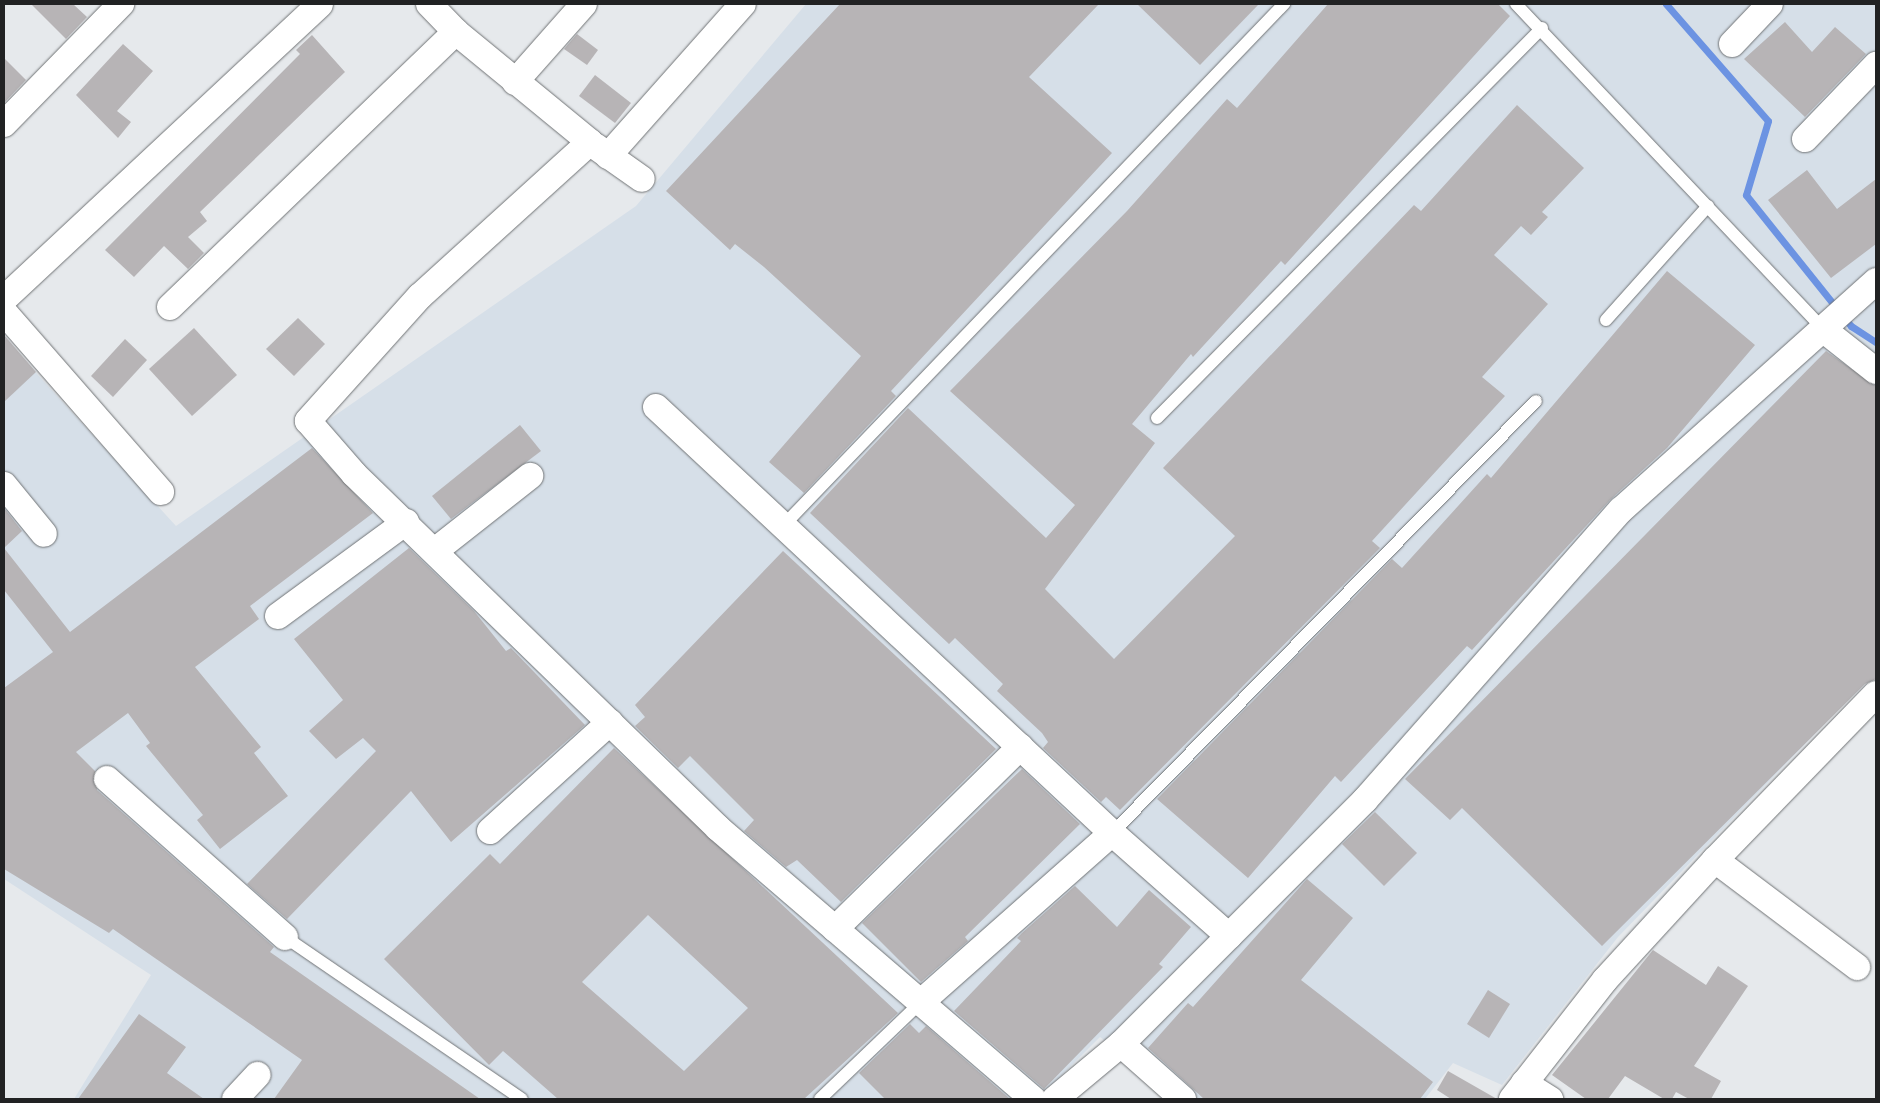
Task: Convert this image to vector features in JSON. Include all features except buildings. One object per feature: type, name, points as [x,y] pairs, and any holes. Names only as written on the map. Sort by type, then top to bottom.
[{"type":"street","points":[[4,124],[121,4]]},
{"type":"street","points":[[4,299],[320,4]]},
{"type":"street","points":[[429,4],[456,32],[515,82],[599,149],[642,179]]},
{"type":"street","points":[[515,82],[584,4]]},
{"type":"street","points":[[743,4],[599,149],[420,296],[308,421],[354,474],[436,550],[718,828],[920,1004],[1033,1099]]},
{"type":"street","points":[[1732,44],[1770,4]]},
{"type":"street","points":[[170,307],[456,32]]},
{"type":"street","points":[[1805,139],[1876,65]]},
{"type":"street","points":[[1055,1099],[1121,1044],[1365,800],[1621,510],[1876,281]]},
{"type":"street","points":[[4,312],[161,492]]},
{"type":"street","points":[[1835,319],[1876,371]]},
{"type":"street","points":[[656,407],[1112,833],[1229,936]]},
{"type":"street","points":[[436,550],[530,476]]},
{"type":"street","points":[[4,486],[44,534]]},
{"type":"street","points":[[278,616],[406,522]]},
{"type":"street","points":[[1550,1099],[1518,1091],[1606,980],[1714,860],[1876,694]]},
{"type":"street","points":[[490,831],[610,722]]},
{"type":"street","points":[[835,929],[1020,747]]},
{"type":"street","points":[[107,780],[285,937]]},
{"type":"street","points":[[920,1004],[1112,833]]},
{"type":"street","points":[[1714,860],[1857,967]]},
{"type":"street","points":[[1121,1044],[1183,1099]]},
{"type":"street","points":[[235,1099],[257,1075]]},
{"type":"lane","points":[[784,526],[1284,4]]},
{"type":"lane","points":[[1516,4],[1542,28],[1708,206],[1835,319]]},
{"type":"lane","points":[[1157,418],[1542,28]]},
{"type":"lane","points":[[1606,320],[1708,206]]},
{"type":"lane","points":[[1112,833],[1536,401]]},
{"type":"lane","points":[[285,937],[522,1099]]},
{"type":"lane","points":[[820,1099],[920,1004]]},
{"type":"shaded area","points":[[806,4],[1876,4],[1876,671],[1618,937],[1502,1085],[1453,1063],[1425,1099],[1185,1099],[1100,1037],[1038,1099],[74,1099],[151,975],[4,879],[4,338],[176,526],[636,206]]},
{"type":"waterway","points":[[1666,4],[1768,121],[1746,195],[1851,326],[1876,342]]}]
